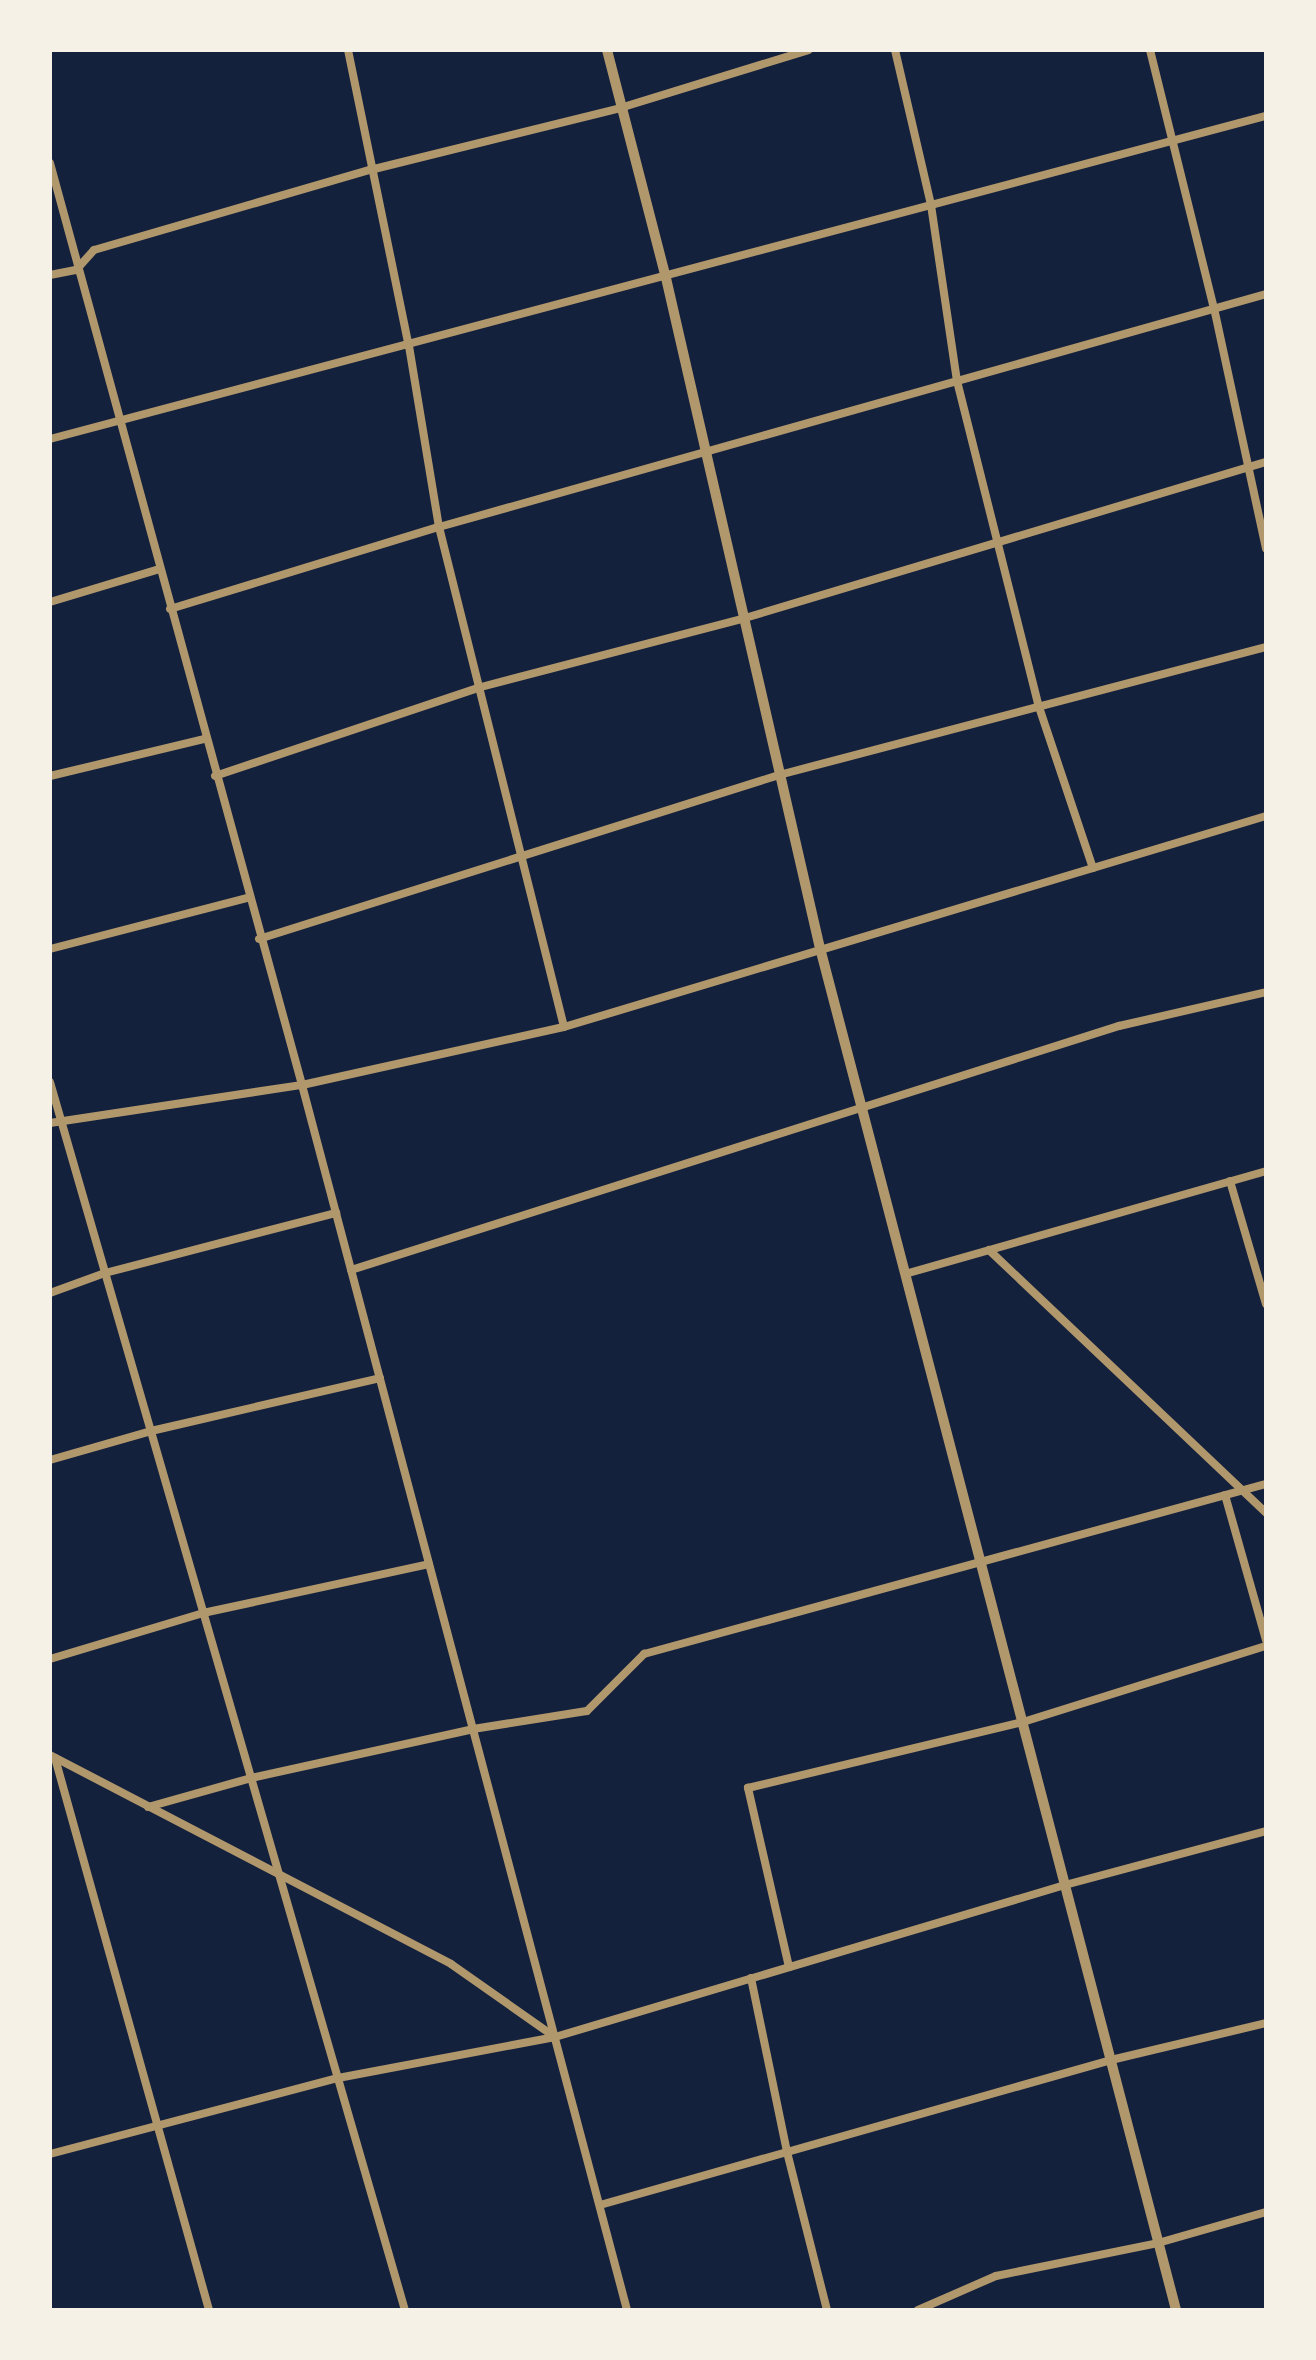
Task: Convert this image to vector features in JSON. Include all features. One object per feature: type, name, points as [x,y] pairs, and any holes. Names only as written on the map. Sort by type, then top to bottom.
[{"type":"street","points":[[348,50],[409,346],[439,527],[564,1027]]},
{"type":"street","points":[[608,50],[666,278],[820,948],[1176,2310]]},
{"type":"street","points":[[50,274],[76,270],[94,250],[370,170],[620,108],[808,50]]},
{"type":"street","points":[[895,50],[932,205],[957,380],[1038,704],[1093,868]]},
{"type":"street","points":[[1150,50],[1214,308],[1266,548]]},
{"type":"street","points":[[50,439],[1266,116]]},
{"type":"street","points":[[50,163],[214,776],[302,1084],[628,2310]]},
{"type":"street","points":[[170,609],[439,527],[1266,294]]},
{"type":"street","points":[[214,776],[481,687],[745,618],[1266,462]]},
{"type":"street","points":[[50,602],[159,569]]},
{"type":"street","points":[[259,939],[780,775],[1266,647]]},
{"type":"street","points":[[50,776],[204,738]]},
{"type":"street","points":[[50,1123],[302,1084],[564,1027],[1266,816]]},
{"type":"street","points":[[50,949],[248,898]]},
{"type":"street","points":[[351,1270],[1119,1026],[1266,992]]},
{"type":"street","points":[[50,1082],[405,2310]]},
{"type":"street","points":[[905,1274],[1266,1171]]},
{"type":"street","points":[[1230,1181],[1266,1304]]},
{"type":"street","points":[[50,1292],[105,1273],[336,1213]]},
{"type":"street","points":[[989,1250],[1266,1513]]},
{"type":"street","points":[[50,1460],[151,1430],[380,1378]]},
{"type":"street","points":[[148,1807],[251,1778],[473,1729],[587,1711],[644,1654],[1266,1484]]},
{"type":"street","points":[[789,1967],[748,1788],[1022,1722],[1266,1643],[1225,1496]]},
{"type":"street","points":[[50,1659],[204,1613],[429,1564]]},
{"type":"street","points":[[52,1756],[451,1964],[555,2037]]},
{"type":"street","points":[[52,1756],[209,2310]]},
{"type":"street","points":[[50,2154],[338,2078],[555,2037],[1065,1886],[1266,1832]]},
{"type":"street","points":[[751,1978],[787,2152],[828,2310]]},
{"type":"street","points":[[600,2205],[1111,2060],[1266,2023]]},
{"type":"street","points":[[918,2310],[996,2276],[1158,2243],[1266,2212]]}]
